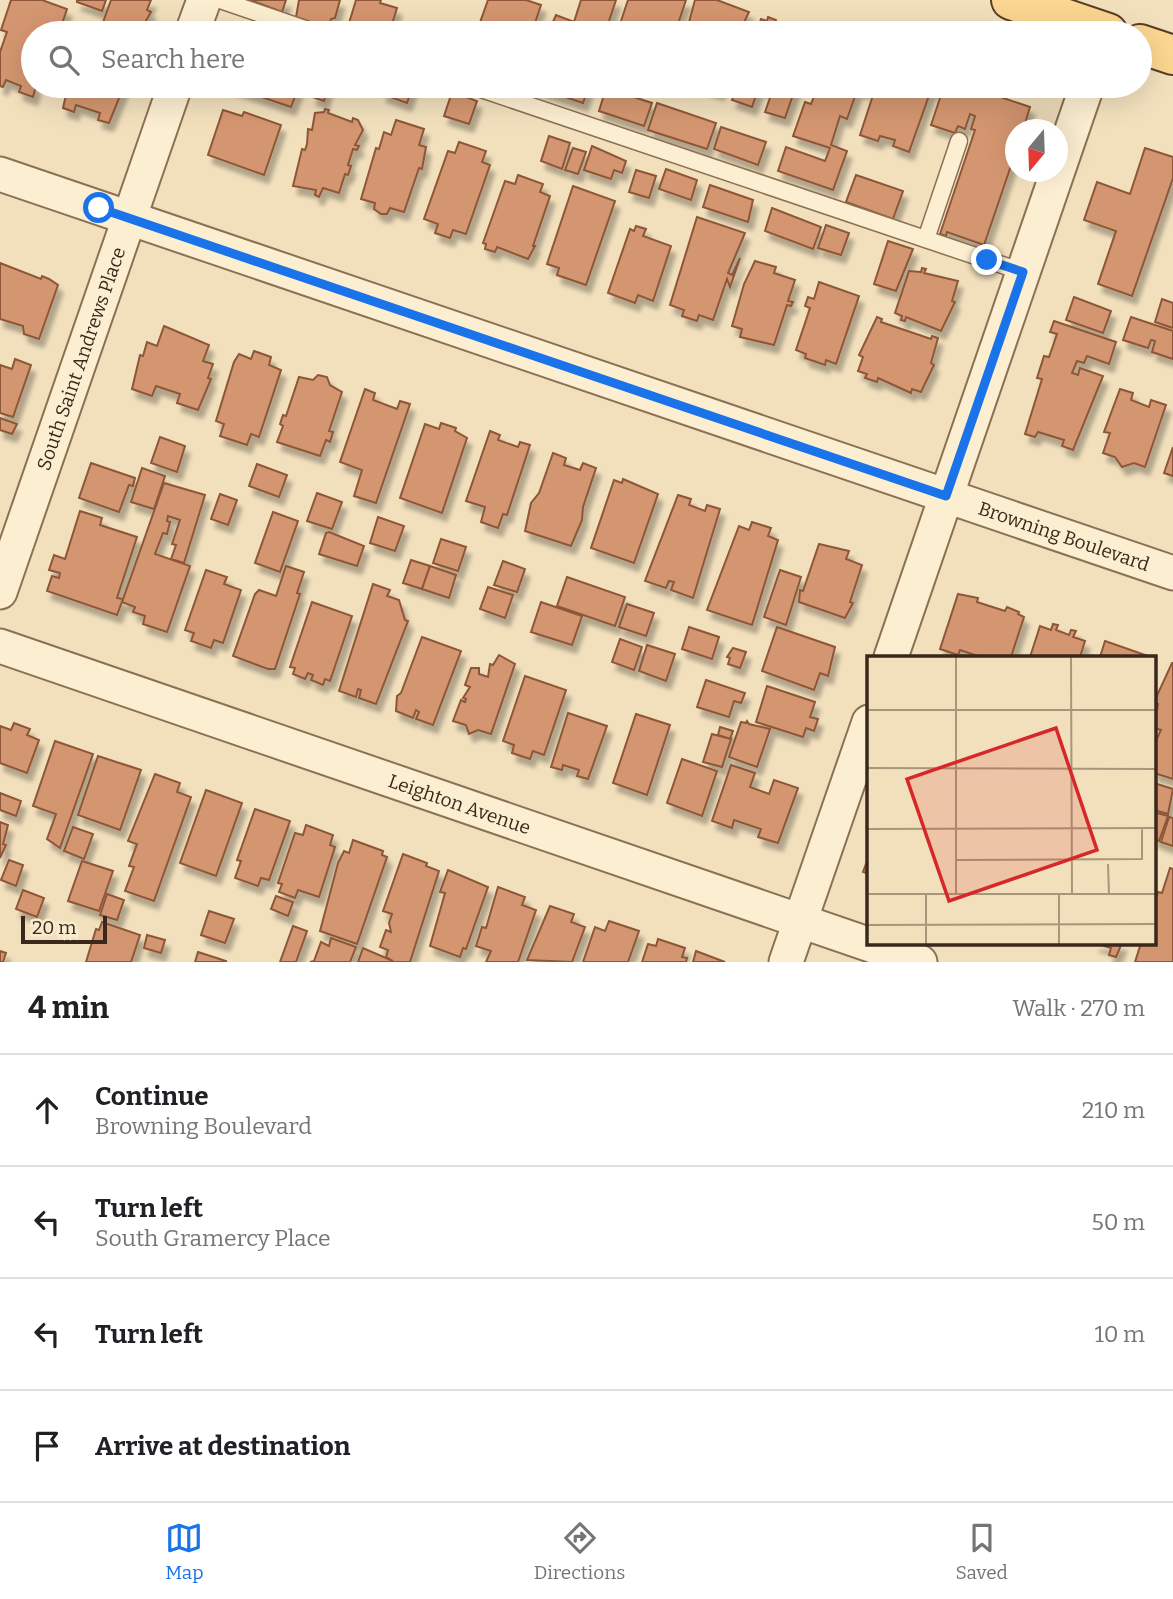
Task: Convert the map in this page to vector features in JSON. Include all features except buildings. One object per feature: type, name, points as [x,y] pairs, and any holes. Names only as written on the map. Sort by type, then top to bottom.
[{"type":"main road","points":[[1011,0],[1072,21]]},
{"type":"main road","points":[[1152,48],[1173,55]]},
{"type":"street","points":[[196,21],[204,0]]},
{"type":"street","name":"South Saint Andrews Place","points":[[0,592],[170,98]]},
{"type":"street","points":[[891,656],[1083,98]]},
{"type":"street","name":"Browning Boulevard","points":[[0,174],[1173,573]]},
{"type":"street","name":"Leighton Avenue","points":[[0,646],[867,944]]},
{"type":"street","points":[[786,962],[867,728]]},
{"type":"street","name":"Leighton Avenue","points":[[867,944],[920,962]]},
{"type":"lane","points":[[220,0],[282,21]]},
{"type":"lane","points":[[508,98],[1023,272]]},
{"type":"lane","points":[[926,239],[959,141]]},
{"type":"route","points":[[99,208],[946,496],[1023,272],[987,260]]}]
